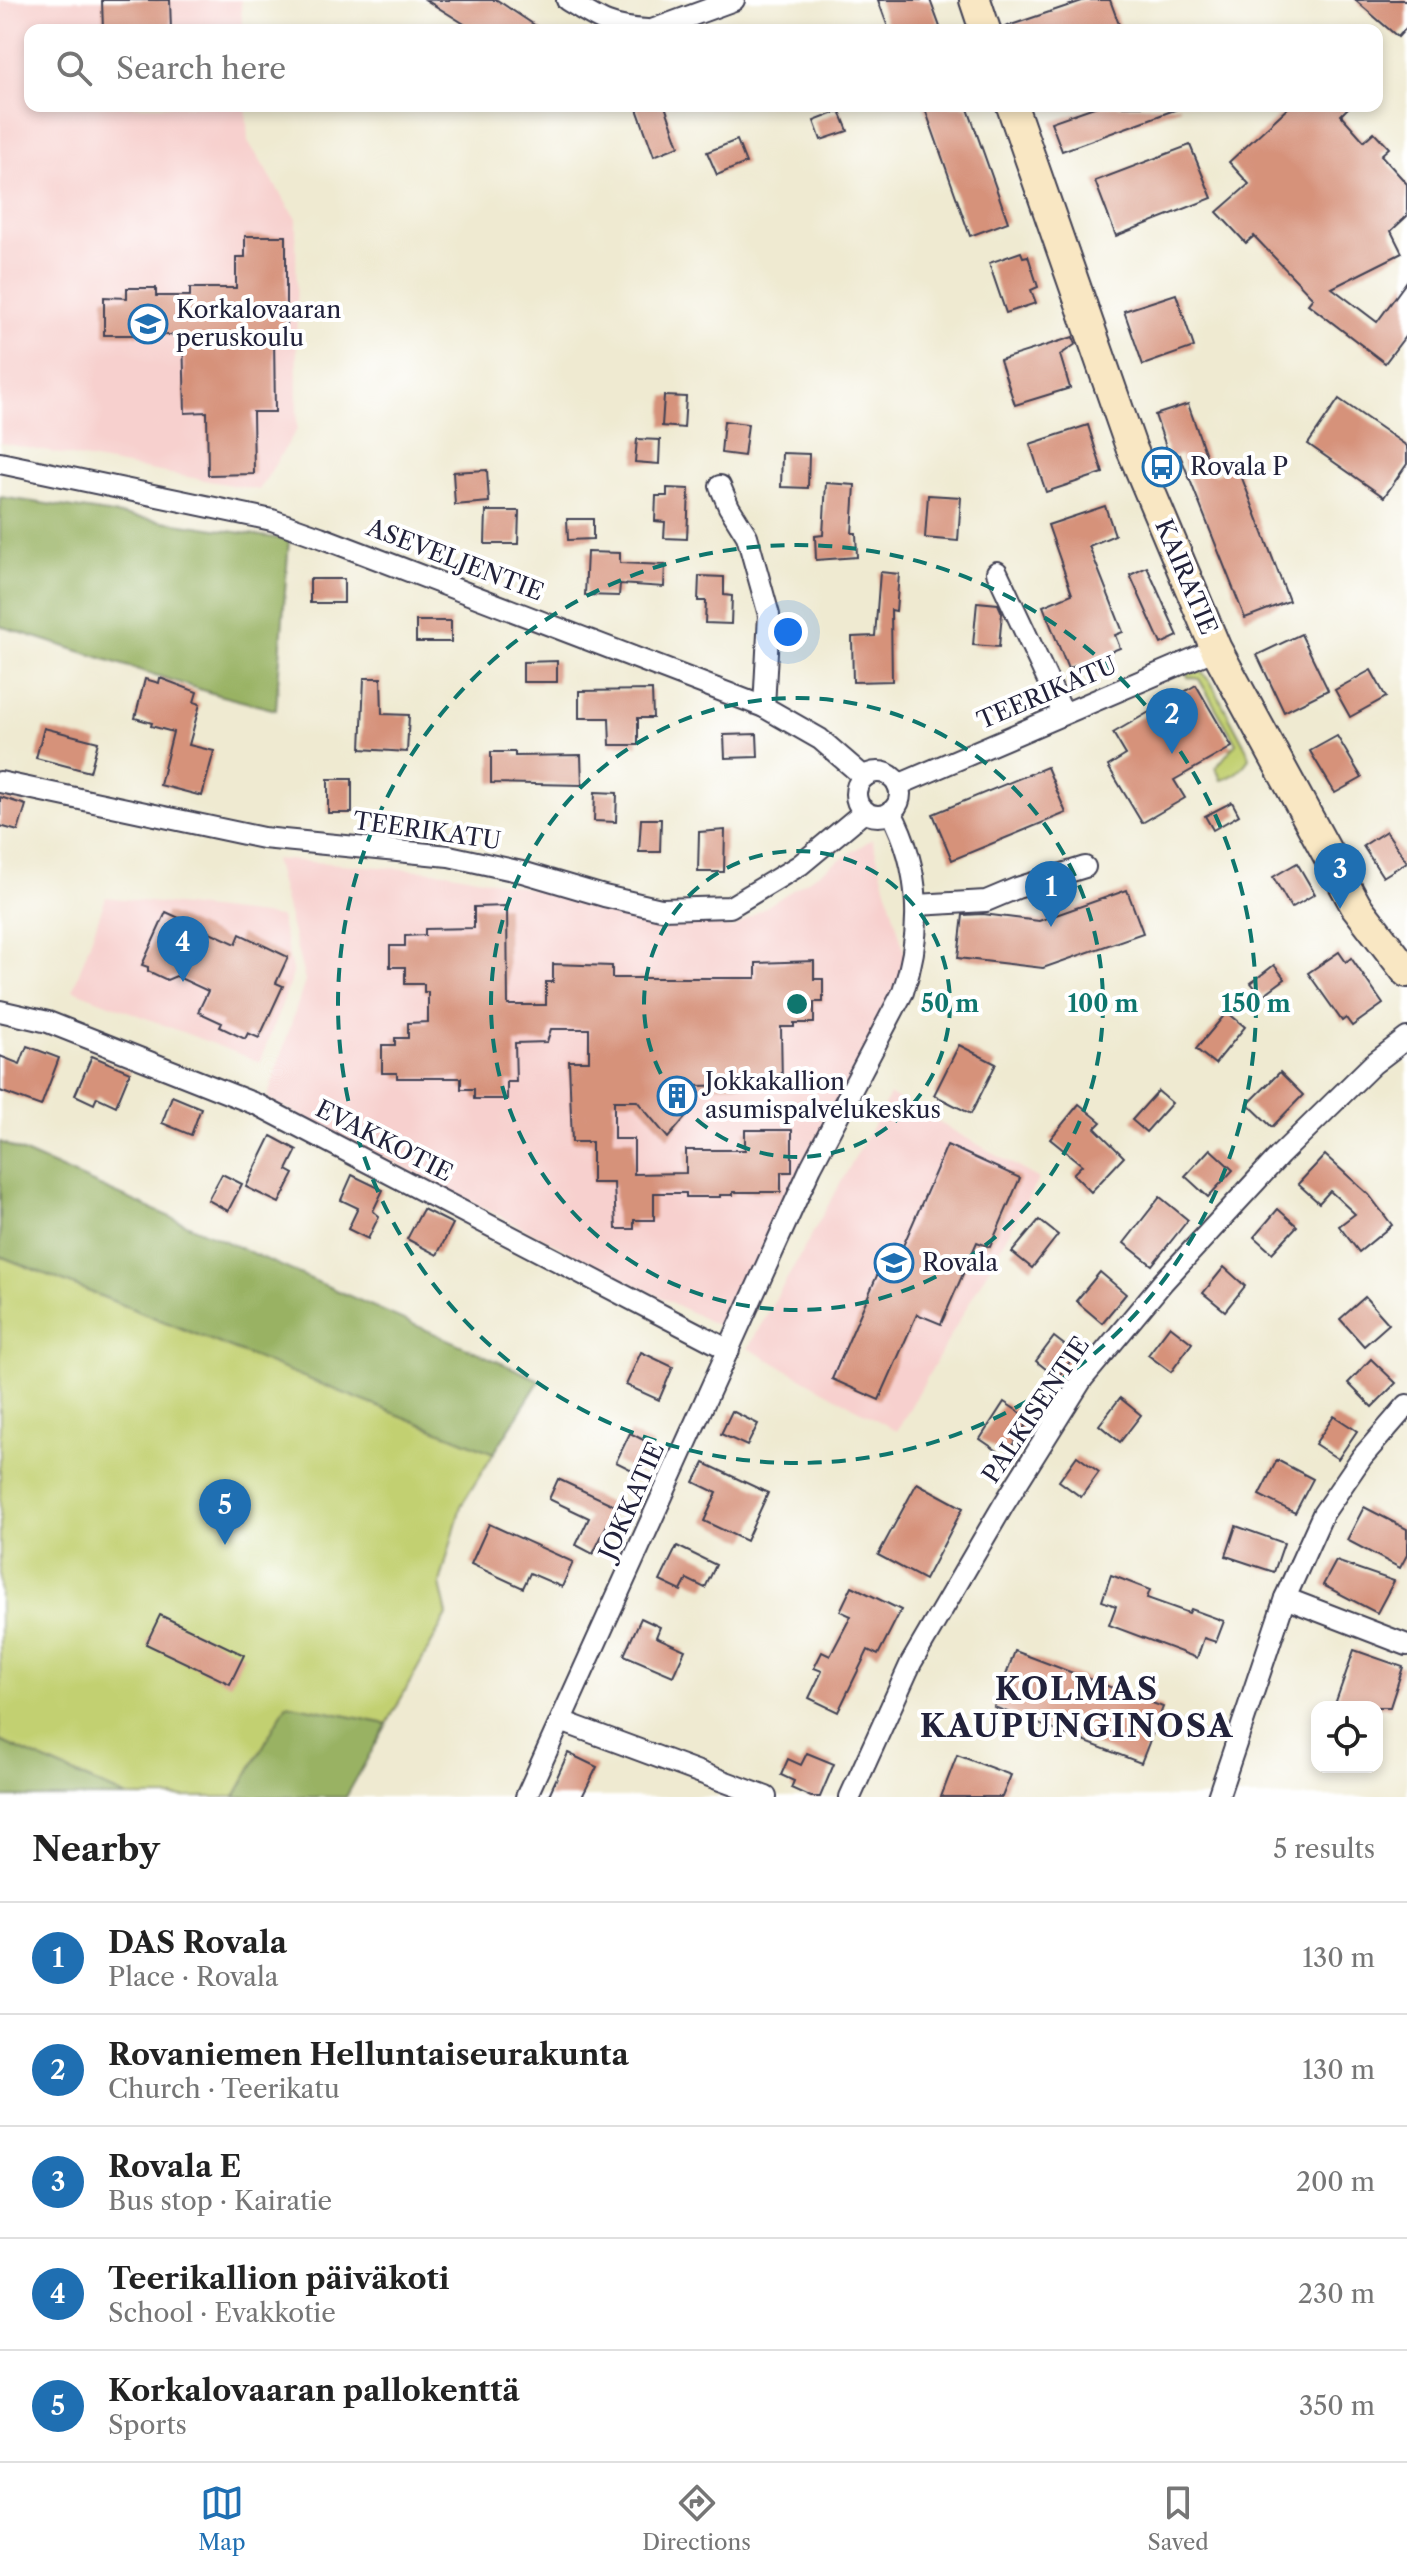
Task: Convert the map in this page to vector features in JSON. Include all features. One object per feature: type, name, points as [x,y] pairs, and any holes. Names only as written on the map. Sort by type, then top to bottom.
[{"type":"main road","points":[[975,0],[983,24]]},
{"type":"main road","name":"KAIRATIE","points":[[1014,112],[1131,447],[1216,649],[1356,906],[1407,972]]},
{"type":"street","points":[[567,0],[607,24]]},
{"type":"street","points":[[667,24],[734,0]]},
{"type":"street","name":"ASEVELJENTIE","points":[[0,463],[272,520],[764,707],[820,739],[864,777]]},
{"type":"street","points":[[720,486],[747,536],[769,615],[764,707]]},
{"type":"street","points":[[997,572],[1063,713]]},
{"type":"street","name":"TEERIKATU","points":[[898,785],[1216,649]]},
{"type":"street","points":[[883,772],[898,785],[900,796],[891,812],[878,816],[865,811],[857,801],[857,787],[870,773],[883,772]]},
{"type":"street","name":"TEERIKATU","points":[[0,782],[263,838],[449,856],[661,909],[730,907],[800,865],[865,811]]},
{"type":"street","points":[[891,812],[901,830],[917,905],[986,901],[1085,867]]},
{"type":"street","name":"JOKKATIE","points":[[526,1797],[811,1167],[903,992],[913,962],[917,905]]},
{"type":"street","name":"EVAKKOTIE","points":[[0,1011],[48,1022],[258,1105],[729,1350]]},
{"type":"street","name":"PALKISENTIE","points":[[850,1797],[911,1663],[1004,1504],[1083,1378],[1163,1282],[1280,1155],[1373,1064],[1407,1038]]},
{"type":"street","points":[[1218,1797],[1285,1598],[1323,1514],[1362,1457],[1407,1405]]},
{"type":"street","points":[[1285,1598],[1407,1645]]},
{"type":"street","points":[[561,1721],[766,1797]]},
{"type":"shaded area","name":"Korkalovaaran peruskoulu","points":[[0,0],[241,0],[242,24],[24,24],[24,112],[246,112],[248,141],[296,219],[297,429],[259,490],[0,443]]},
{"type":"shaded area","points":[[872,839],[907,961],[823,1166],[732,1333],[267,1099],[305,981],[274,859],[446,872],[733,928]]},
{"type":"shaded area","points":[[106,897],[280,917],[293,974],[260,1062],[73,990]]},
{"type":"shaded area","name":"Rovala","points":[[890,1095],[1039,1179],[897,1431],[748,1348]]},
{"type":"green space","points":[[0,497],[289,540],[276,710],[218,695],[0,626]]},
{"type":"green space","points":[[1186,671],[1201,672],[1211,682],[1248,752],[1250,758],[1247,762],[1225,779],[1221,780],[1216,768],[1236,743],[1199,679],[1188,677]]},
{"type":"green space","points":[[0,1142],[540,1380],[494,1453],[0,1256]]},
{"type":"green space","points":[[0,1256],[494,1453],[461,1506],[440,1584],[447,1615],[387,1724],[287,1704],[235,1797],[127,1797],[0,1741]]},
{"type":"green space","points":[[287,1704],[387,1724],[346,1797],[235,1797]]},
{"type":"green space","points":[[0,1741],[127,1797],[0,1797]]},
{"type":"building","points":[[102,0],[170,0],[171,24],[103,24]]},
{"type":"building","points":[[426,0],[497,0],[533,24],[464,24]]},
{"type":"building","points":[[878,0],[930,0],[939,24],[887,24]]},
{"type":"building","points":[[1085,0],[1110,0],[1119,24],[1014,24]]},
{"type":"building","points":[[1355,0],[1407,0],[1407,27],[1398,37]]},
{"type":"building","points":[[638,112],[667,112],[679,146],[654,156]]},
{"type":"building","points":[[840,112],[848,131],[821,140],[814,121]]},
{"type":"building","points":[[926,112],[969,112],[1008,222],[970,236]]},
{"type":"building","points":[[1080,112],[1169,112],[1062,151],[1051,122]]},
{"type":"building","points":[[1283,112],[1344,112],[1341,115],[1364,141],[1374,132],[1389,148],[1381,155],[1407,184],[1407,216],[1391,231],[1402,253],[1332,288],[1377,322],[1407,281],[1407,334],[1385,363],[1308,304],[1313,298],[1254,236],[1246,243],[1217,212],[1249,184],[1229,162]]},
{"type":"building","points":[[737,140],[746,163],[717,175],[707,152]]},
{"type":"building","points":[[1190,145],[1212,198],[1116,236],[1095,181]]},
{"type":"building","points":[[245,236],[286,236],[286,336],[274,336],[275,412],[253,412],[254,474],[208,475],[207,412],[185,413],[183,335],[104,335],[104,297],[127,298],[127,288],[156,288],[156,296],[190,296],[190,288],[236,288],[236,257],[245,257]]},
{"type":"building","points":[[1021,252],[1023,257],[1028,256],[1038,287],[1031,290],[1036,303],[1006,313],[989,263]]},
{"type":"building","points":[[1176,294],[1194,347],[1143,365],[1124,311]]},
{"type":"building","points":[[1073,337],[1076,344],[1060,355],[1070,388],[1015,405],[1000,360]]},
{"type":"building","points":[[664,396],[686,397],[684,428],[662,426]]},
{"type":"building","points":[[1339,399],[1407,446],[1407,464],[1384,497],[1308,444]]},
{"type":"building","points":[[1188,404],[1213,475],[1237,465],[1289,601],[1245,618],[1180,455],[1170,458],[1155,415]]},
{"type":"building","points":[[724,421],[748,424],[744,456],[721,453]]},
{"type":"building","points":[[1088,425],[1103,473],[1046,492],[1030,444]]},
{"type":"building","points":[[637,439],[660,440],[659,464],[635,462]]},
{"type":"building","points":[[782,453],[809,454],[808,488],[781,487]]},
{"type":"building","points":[[487,470],[489,502],[455,505],[453,472]]},
{"type":"building","points":[[826,483],[855,485],[852,533],[856,533],[857,557],[816,560],[815,536],[823,535]]},
{"type":"building","points":[[667,488],[689,489],[687,539],[664,538],[665,522],[655,521],[656,496],[667,496]]},
{"type":"building","points":[[928,495],[961,497],[958,541],[925,538]]},
{"type":"building","points":[[1105,506],[1115,535],[1089,546],[1123,632],[1115,635],[1120,648],[1068,669],[1043,606],[1072,594],[1048,525]]},
{"type":"building","points":[[486,511],[519,511],[518,544],[485,544]]},
{"type":"building","points":[[567,519],[593,519],[593,539],[568,540]]},
{"type":"building","points":[[587,552],[620,553],[620,563],[665,565],[664,587],[620,584],[619,596],[585,595]]},
{"type":"building","points":[[1147,567],[1178,636],[1161,644],[1130,575]]},
{"type":"building","points":[[880,572],[899,574],[896,611],[891,610],[892,681],[853,682],[852,637],[875,636]]},
{"type":"building","points":[[699,576],[724,577],[724,595],[732,596],[731,624],[705,623],[706,601],[698,601]]},
{"type":"building","points":[[310,579],[344,579],[344,603],[310,603]]},
{"type":"building","points":[[977,602],[998,604],[1002,613],[999,647],[973,645]]},
{"type":"building","points":[[416,621],[451,621],[451,642],[416,642]]},
{"type":"building","points":[[1301,634],[1328,690],[1284,712],[1257,655]]},
{"type":"building","points":[[557,661],[557,682],[523,682],[523,662]]},
{"type":"building","points":[[1371,670],[1386,697],[1350,717],[1335,690]]},
{"type":"building","points":[[160,678],[197,692],[194,702],[200,704],[189,745],[214,751],[202,796],[160,785],[173,732],[135,718],[145,679],[159,683]]},
{"type":"building","points":[[364,678],[381,678],[382,714],[409,715],[407,752],[361,749]]},
{"type":"building","points":[[1196,685],[1232,747],[1174,780],[1185,798],[1142,823],[1108,766],[1126,755],[1113,733]]},
{"type":"building","points":[[652,690],[653,718],[638,718],[638,745],[610,745],[609,718],[579,718],[579,691]]},
{"type":"building","points":[[44,728],[98,742],[90,772],[36,758]]},
{"type":"building","points":[[757,734],[758,757],[725,758],[724,735]]},
{"type":"building","points":[[1337,736],[1362,778],[1335,793],[1310,751]]},
{"type":"building","points":[[491,752],[515,752],[515,756],[581,755],[582,785],[491,783]]},
{"type":"building","points":[[1047,767],[1066,813],[952,860],[933,814]]},
{"type":"building","points":[[328,779],[352,779],[352,813],[328,813]]},
{"type":"building","points":[[595,792],[617,793],[616,822],[594,821]]},
{"type":"building","points":[[0,797],[26,805],[18,831],[0,826]]},
{"type":"building","points":[[1232,802],[1239,815],[1213,830],[1205,816]]},
{"type":"building","points":[[641,819],[661,819],[660,852],[639,852]]},
{"type":"building","points":[[725,830],[724,872],[698,872],[699,832]]},
{"type":"building","points":[[1386,831],[1407,862],[1383,877],[1363,846]]},
{"type":"building","points":[[1297,863],[1315,894],[1291,908],[1273,877]]},
{"type":"building","points":[[1127,890],[1143,933],[1043,968],[958,958],[963,915],[983,914],[1039,921]]},
{"type":"building","points":[[507,906],[508,1005],[546,1005],[546,982],[553,982],[553,964],[612,966],[612,978],[756,978],[756,963],[814,961],[814,979],[823,979],[823,1002],[814,1002],[814,1023],[794,1023],[794,1027],[781,1027],[782,1084],[696,1086],[695,1106],[668,1138],[637,1101],[614,1101],[614,1139],[634,1139],[634,1174],[686,1173],[686,1150],[745,1150],[745,1130],[792,1130],[792,1172],[781,1172],[781,1192],[733,1192],[733,1195],[720,1197],[654,1193],[654,1220],[634,1220],[634,1229],[616,1229],[614,1183],[592,1183],[592,1142],[572,1142],[569,1061],[589,1061],[589,1029],[551,1029],[547,1042],[515,1043],[516,1082],[507,1082],[507,1099],[474,1099],[474,1089],[461,1089],[461,1078],[397,1078],[397,1073],[382,1073],[382,1045],[395,1045],[395,1038],[408,1038],[408,1023],[428,1022],[428,992],[424,992],[424,984],[405,984],[405,967],[390,967],[390,946],[405,946],[405,936],[425,935],[425,929],[474,928],[474,907]]},
{"type":"building","points":[[166,912],[236,944],[240,934],[288,957],[276,983],[283,986],[259,1038],[248,1033],[245,1039],[220,1027],[222,1023],[198,1012],[208,991],[176,976],[167,980],[142,965]]},
{"type":"building","points":[[1339,952],[1346,962],[1351,958],[1383,1004],[1352,1026],[1346,1018],[1342,1021],[1308,973]]},
{"type":"building","points":[[1274,965],[1285,979],[1262,996],[1251,983]]},
{"type":"building","points":[[1227,1012],[1245,1027],[1215,1064],[1196,1049]]},
{"type":"building","points":[[959,1045],[996,1064],[971,1114],[934,1095]]},
{"type":"building","points":[[27,1046],[59,1058],[41,1106],[0,1091],[0,1056],[20,1064]]},
{"type":"building","points":[[92,1056],[130,1072],[116,1106],[97,1097],[94,1104],[75,1095]]},
{"type":"building","points":[[1280,1072],[1303,1095],[1272,1127],[1248,1104]]},
{"type":"building","points":[[1158,1091],[1172,1103],[1146,1132],[1132,1120]]},
{"type":"building","points":[[172,1096],[201,1108],[191,1135],[162,1123]]},
{"type":"building","points":[[1079,1104],[1101,1122],[1095,1128],[1124,1157],[1091,1192],[1073,1174],[1082,1165],[1050,1139]]},
{"type":"building","points":[[271,1136],[297,1150],[287,1170],[294,1174],[279,1203],[246,1187]]},
{"type":"building","points":[[947,1145],[1020,1178],[990,1247],[977,1242],[941,1324],[917,1314],[879,1400],[832,1379],[878,1273],[889,1278]]},
{"type":"building","points":[[1210,1149],[1233,1170],[1208,1197],[1185,1176]]},
{"type":"building","points":[[1325,1155],[1369,1195],[1392,1225],[1359,1252],[1339,1226],[1355,1214],[1330,1191],[1319,1203],[1298,1184]]},
{"type":"building","points":[[222,1174],[242,1184],[228,1211],[208,1200]]},
{"type":"building","points":[[352,1175],[383,1190],[373,1211],[379,1216],[368,1239],[348,1229],[358,1208],[341,1200]]},
{"type":"building","points":[[1160,1197],[1188,1220],[1152,1265],[1124,1243]]},
{"type":"building","points":[[423,1209],[453,1224],[437,1255],[407,1239]]},
{"type":"building","points":[[1278,1209],[1297,1226],[1272,1253],[1254,1237]]},
{"type":"building","points":[[1039,1220],[1058,1235],[1032,1268],[1012,1252]]},
{"type":"building","points":[[1224,1267],[1245,1286],[1225,1311],[1203,1293]]},
{"type":"building","points":[[1100,1272],[1126,1294],[1102,1323],[1076,1301]]},
{"type":"building","points":[[1365,1297],[1389,1324],[1364,1346],[1340,1319]]},
{"type":"building","points":[[1170,1326],[1192,1343],[1171,1372],[1148,1355]]},
{"type":"building","points":[[1054,1337],[1076,1354],[1057,1378],[1036,1361]]},
{"type":"building","points":[[641,1352],[673,1367],[659,1400],[626,1385]]},
{"type":"building","points":[[1371,1359],[1396,1383],[1372,1407],[1348,1383]]},
{"type":"building","points":[[1120,1398],[1141,1415],[1120,1442],[1099,1425]]},
{"type":"building","points":[[1004,1402],[1030,1419],[1005,1456],[980,1439]]},
{"type":"building","points":[[732,1411],[758,1424],[747,1446],[721,1434]]},
{"type":"building","points":[[1334,1416],[1357,1431],[1338,1459],[1315,1444]]},
{"type":"building","points":[[630,1433],[653,1445],[638,1473],[616,1462]]},
{"type":"building","points":[[1077,1456],[1099,1472],[1081,1497],[1059,1481]]},
{"type":"building","points":[[1277,1460],[1313,1479],[1295,1513],[1259,1495]]},
{"type":"building","points":[[704,1463],[768,1493],[746,1541],[704,1521],[717,1493],[694,1482]]},
{"type":"building","points":[[558,1479],[616,1506],[593,1554],[576,1545],[589,1518],[549,1499]]},
{"type":"building","points":[[917,1483],[963,1508],[925,1580],[878,1555]]},
{"type":"building","points":[[1364,1507],[1407,1529],[1407,1555],[1400,1568],[1347,1540]]},
{"type":"building","points":[[489,1524],[573,1562],[562,1587],[530,1573],[523,1588],[471,1564]]},
{"type":"building","points":[[1236,1526],[1284,1543],[1274,1572],[1226,1556]]},
{"type":"building","points":[[677,1546],[716,1565],[705,1588],[687,1579],[681,1591],[660,1581]]},
{"type":"building","points":[[1336,1561],[1394,1581],[1377,1613],[1323,1585]]},
{"type":"building","points":[[1111,1575],[1150,1590],[1147,1598],[1224,1621],[1216,1642],[1204,1638],[1197,1658],[1109,1625],[1116,1606],[1102,1601]]},
{"type":"building","points":[[852,1586],[901,1610],[878,1655],[868,1650],[838,1712],[809,1698],[822,1671],[814,1668],[822,1652],[830,1656],[851,1616],[840,1611]]},
{"type":"building","points":[[160,1615],[244,1655],[230,1684],[146,1644]]},
{"type":"building","points":[[641,1618],[660,1627],[656,1637],[685,1650],[673,1676],[624,1655]]},
{"type":"building","points":[[1354,1650],[1403,1667],[1390,1707],[1383,1707],[1383,1701],[1336,1701]]},
{"type":"building","points":[[1015,1651],[1163,1707],[1141,1763],[994,1707]]},
{"type":"building","points":[[568,1753],[597,1767],[582,1797],[548,1797]]},
{"type":"building","points":[[807,1753],[834,1764],[820,1797],[811,1797],[791,1788],[794,1781],[781,1775],[788,1759],[801,1765]]},
{"type":"building","points":[[957,1755],[1011,1775],[1002,1797],[941,1797]]},
{"type":"place","name":"Korkalovaaran peruskoulu","points":[[148,324]]},
{"type":"place","name":"Rovala P","points":[[1162,467]]},
{"type":"place","name":"Rovaniemen Helluntaiseurakunta","points":[[1172,754]]},
{"type":"place","name":"Rovala E","points":[[1340,909]]},
{"type":"place","name":"DAS Rovala","points":[[1051,927]]},
{"type":"place","name":"Teerikallion päiväkoti","points":[[183,982]]},
{"type":"place","name":"Jokkakallion asumispalvelukeskus","points":[[677,1096]]},
{"type":"place","name":"Rovala","points":[[894,1263]]},
{"type":"place","name":"Korkalovaaran pallokenttä","points":[[225,1545]]},
{"type":"district","name":"KOLMAS KAUPUNGINOSA","points":[[1077,1708]]}]
